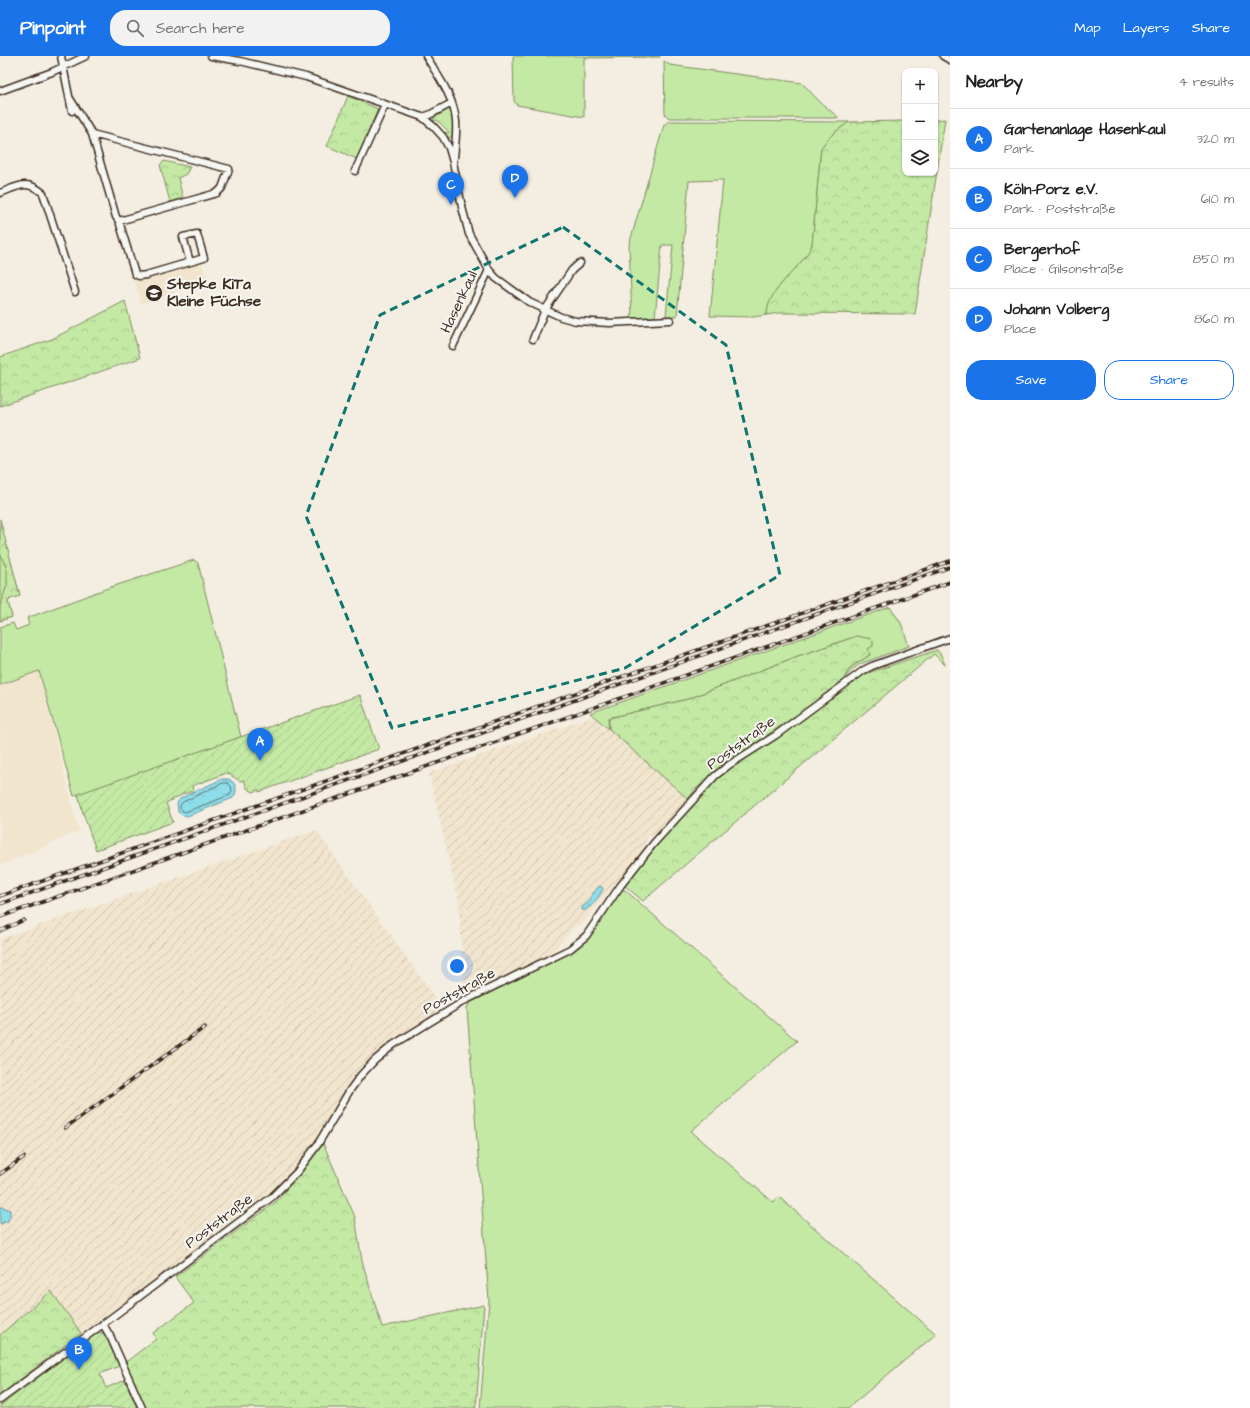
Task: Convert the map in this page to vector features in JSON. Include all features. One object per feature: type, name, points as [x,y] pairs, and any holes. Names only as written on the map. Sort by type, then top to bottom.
[{"type":"street","points":[[61,56],[72,111]]},
{"type":"street","points":[[0,91],[52,72],[86,56]]},
{"type":"street","points":[[212,56],[240,61],[306,77],[422,117],[443,137],[449,148],[469,234],[489,270],[496,278],[529,302],[561,317],[582,322],[609,323],[670,320]]},
{"type":"street","points":[[426,56],[444,86],[452,103],[456,122],[453,162]]},
{"type":"street","points":[[943,56],[950,60]]},
{"type":"street","points":[[69,97],[92,134],[116,217],[120,221],[135,274],[139,276],[190,262],[204,258],[197,234],[183,237],[190,262]]},
{"type":"street","points":[[422,117],[452,103]]},
{"type":"street","points":[[354,172],[385,105]]},
{"type":"street","points":[[92,134],[229,168],[222,188],[217,193],[120,221]]},
{"type":"street","points":[[0,193],[27,184],[34,186],[43,193],[75,292]]},
{"type":"street","points":[[533,339],[545,310],[572,270],[580,263]]},
{"type":"street","name":"Hasenkaul","points":[[453,346],[489,270]]},
{"type":"street","name":"Poststraße","points":[[0,1400],[272,1197],[297,1172],[318,1144],[350,1090],[361,1075],[374,1061],[393,1045],[464,1001],[570,949],[580,942],[586,936],[621,885],[654,843],[705,786],[729,765],[776,735],[864,670],[950,638]]},
{"type":"street","points":[[103,1324],[114,1344],[142,1408]]},
{"type":"highlighted area","points":[[563,227],[726,345],[780,575],[625,668],[392,728],[306,516],[380,315]]},
{"type":"shaded area","name":"Stepke KiTa Kleine Füchse","points":[[202,262],[207,280],[141,304],[134,281]]},
{"type":"shaded area","points":[[39,671],[79,831],[0,866],[0,685]]},
{"type":"shaded area","points":[[594,716],[688,799],[655,836],[649,836],[646,840],[646,848],[581,925],[574,927],[551,954],[465,996],[459,903],[429,773]]},
{"type":"shaded area","points":[[316,830],[436,999],[437,1009],[435,1015],[396,1039],[379,1052],[365,1066],[356,1076],[316,1139],[296,1166],[269,1194],[211,1240],[81,1333],[51,1291],[0,1335],[0,1224],[8,1221],[10,1210],[0,1207],[0,939]]},
{"type":"green space","points":[[513,56],[660,57],[584,58],[584,117],[517,105],[514,101]]},
{"type":"green space","points":[[664,61],[670,65],[802,83],[820,102],[839,118],[669,118],[665,114]]},
{"type":"green space","points":[[348,96],[378,109],[357,159],[327,146]]},
{"type":"green space","points":[[449,109],[452,113],[454,126],[453,136],[449,138],[444,134],[445,132],[449,132],[437,120],[433,121],[434,118]]},
{"type":"green space","points":[[945,119],[938,164],[938,140],[938,120]]},
{"type":"green space","points":[[669,121],[849,122],[834,133],[821,148],[812,245],[801,262],[773,296],[767,315],[753,317],[710,316],[723,180],[689,181],[677,316],[666,316],[673,245],[662,245],[655,317],[632,318],[629,245],[664,125]]},
{"type":"green space","points":[[902,121],[902,176],[936,176],[915,314],[779,313],[767,315],[773,296],[801,262],[812,245],[821,148],[834,133],[849,122]]},
{"type":"green space","points":[[164,161],[190,167],[186,174],[178,178],[183,198],[170,202],[160,165]]},
{"type":"green space","points":[[125,301],[140,358],[0,406],[0,357],[52,339]]},
{"type":"green space","points":[[0,519],[20,596],[10,599],[8,602],[12,617],[0,621],[0,606],[7,585],[7,570],[0,553]]},
{"type":"green space","points":[[0,525],[20,595],[10,599],[8,602],[12,617],[0,621]]},
{"type":"green space","points":[[194,560],[198,563],[241,737],[74,796],[39,671],[0,685],[0,627],[13,623],[16,630],[29,625],[27,618],[105,589]]},
{"type":"green space","points":[[890,607],[901,623],[909,646],[860,664],[843,680],[850,668],[870,655],[857,636],[798,656],[688,699],[609,718],[609,729],[590,713]]},
{"type":"green space","points":[[857,636],[871,639],[873,641],[873,646],[868,649],[870,655],[850,668],[843,680],[800,713],[719,768],[696,789],[688,799],[609,729],[609,718],[688,699],[798,656]]},
{"type":"green space","points":[[937,650],[945,665],[934,654],[643,901],[624,885],[694,803],[727,770],[782,734],[865,674]]},
{"type":"green space","points":[[360,695],[379,749],[259,792],[259,790],[253,792],[247,788],[244,780],[240,781],[227,773],[192,786],[193,791],[183,794],[166,803],[173,822],[96,850],[78,794]]},
{"type":"green space","points":[[625,890],[797,1041],[691,1131],[773,1202],[779,1197],[936,1334],[848,1408],[480,1408],[489,1301],[467,1008],[470,1003],[572,952],[583,943],[619,891]]},
{"type":"green space","points":[[323,1143],[355,1217],[362,1261],[382,1327],[484,1305],[476,1408],[145,1408],[123,1364],[156,1339],[153,1333],[194,1303],[175,1277],[277,1201]]},
{"type":"green space","points":[[51,1291],[81,1333],[0,1395],[0,1335]]},
{"type":"green space","points":[[99,1332],[105,1334],[119,1366],[100,1374],[106,1388],[125,1380],[137,1408],[0,1408],[0,1406]]},
{"type":"water","points":[[222,779],[229,779],[235,785],[236,793],[233,798],[185,817],[178,812],[177,803],[181,798]]},
{"type":"water","points":[[599,886],[603,889],[598,898],[586,910],[582,910],[582,907],[590,901],[591,896]]},
{"type":"water","points":[[0,1207],[10,1210],[10,1216],[8,1221],[0,1224]]},
{"type":"railway","points":[[0,896],[950,561]]},
{"type":"railway","points":[[0,904],[950,567]]},
{"type":"railway","points":[[0,917],[950,582]]},
{"type":"railway","points":[[0,931],[24,920]]},
{"type":"railway","points":[[65,1128],[205,1027]]},
{"type":"railway","points":[[0,1174],[24,1157]]},
{"type":"place","name":"Johann Volberg","points":[[515,198]]},
{"type":"place","name":"Bergerhof","points":[[451,205]]},
{"type":"place","name":"Stepke KiTa Kleine Füchse","points":[[154,293]]},
{"type":"place","name":"Gartenanlage Hasenkaul","points":[[260,761]]},
{"type":"place","name":"Köln-Porz e.V.","points":[[79,1370]]}]
